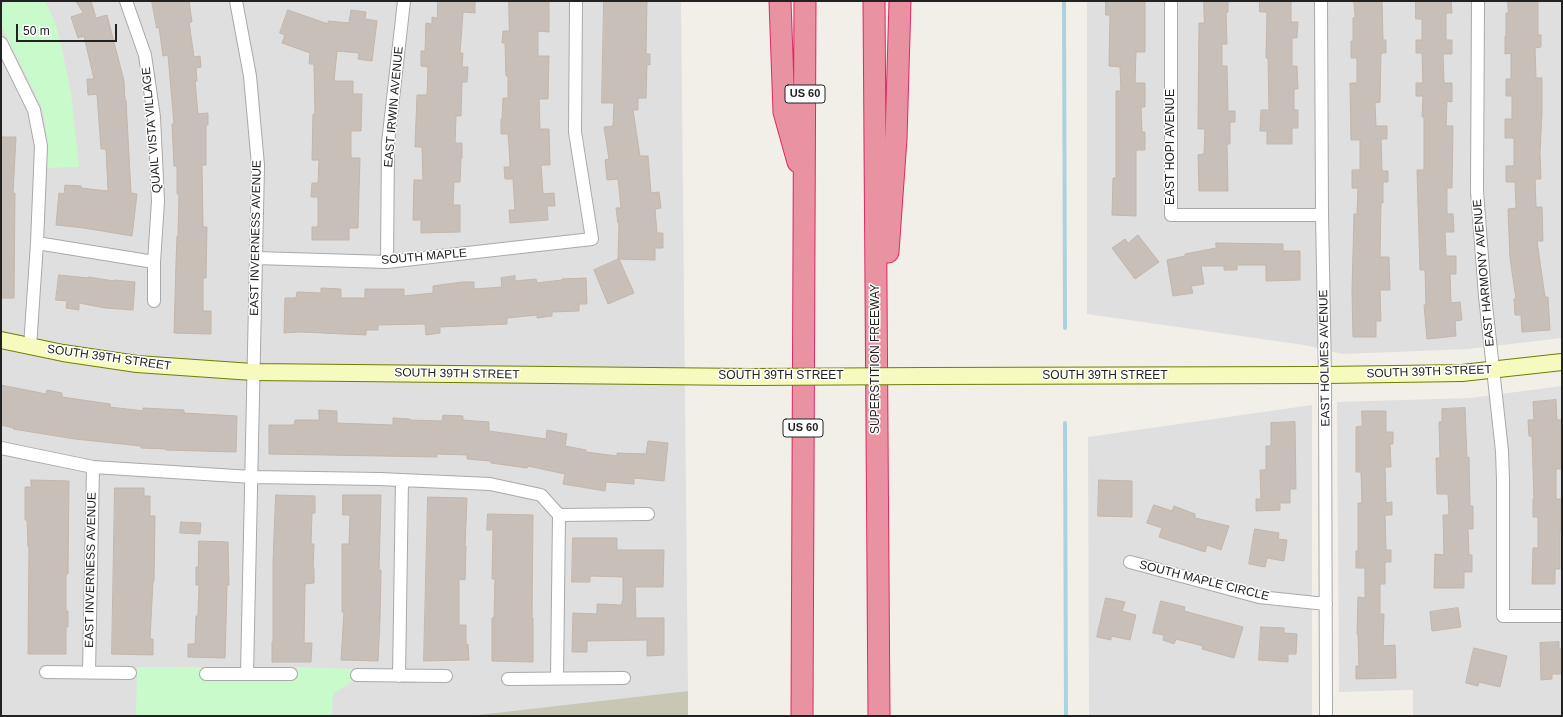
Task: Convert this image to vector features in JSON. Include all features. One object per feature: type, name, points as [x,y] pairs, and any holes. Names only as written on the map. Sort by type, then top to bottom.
[{"type":"highway","points":[[780,1],[784,112],[805,187]]},
{"type":"highway","name":"US 60","points":[[801,711],[806,1]]},
{"type":"highway","name":"SUPERSTITION FREEWAY","points":[[874,1],[879,716]]},
{"type":"highway","points":[[876,409],[896,139],[900,1]]},
{"type":"street","name":"QUAIL VISTA VILLAGE","points":[[126,1],[146,55],[154,117],[158,201],[154,262],[154,301]]},
{"type":"street","name":"EAST INVERNESS AVENUE","points":[[236,1],[250,76],[258,165],[247,674]]},
{"type":"street","name":"EAST IRWIN AVENUE","points":[[387,262],[388,143],[404,1]]},
{"type":"street","name":"SOUTH MAPLE","points":[[256,258],[387,262],[592,240],[575,132],[576,1]]},
{"type":"street","name":"EAST HOPI AVENUE","points":[[1171,1],[1172,215],[1322,215]]},
{"type":"street","name":"EAST HOLMES AVENUE","points":[[1321,1],[1322,215],[1325,375],[1326,716]]},
{"type":"street","name":"EAST HARMONY AVENUE","points":[[1478,1],[1477,191],[1485,296],[1504,480],[1504,616],[1562,616]]},
{"type":"street","points":[[1,43],[34,110],[40,146],[37,243],[30,347]]},
{"type":"street","points":[[37,243],[154,262]]},
{"type":"street","name":"SOUTH 39TH STREET","points":[[1,340],[30,347],[137,364],[253,372],[751,377],[1325,375],[1462,373],[1562,362]]},
{"type":"street","points":[[1,448],[93,467],[252,477],[402,480],[490,484],[541,495],[559,515],[557,678]]},
{"type":"street","name":"EAST INVERNESS AVENUE","points":[[89,672],[93,467]]},
{"type":"street","points":[[399,676],[402,480]]},
{"type":"street","points":[[559,515],[648,514]]},
{"type":"street","name":"SOUTH MAPLE CIRCLE","points":[[1130,562],[1259,597],[1326,604]]},
{"type":"street","points":[[46,672],[130,673]]},
{"type":"street","points":[[206,674],[291,674]]},
{"type":"street","points":[[357,675],[446,676]]},
{"type":"street","points":[[508,679],[624,678]]},
{"type":"shaded area","points":[[1,1],[681,1],[688,691],[478,716],[1,716]]},
{"type":"shaded area","points":[[1087,1],[1562,1],[1562,338],[1468,349],[1343,354],[1304,345],[1087,314]]},
{"type":"shaded area","points":[[1562,386],[1562,716],[1413,716],[1413,690],[1339,692],[1337,402],[1470,398]]},
{"type":"shaded area","points":[[1312,405],[1312,716],[1089,716],[1088,437]]},
{"type":"shaded area","points":[[688,691],[688,716],[478,716],[478,715]]},
{"type":"green space","points":[[10,1],[45,1],[55,22],[71,94],[79,167],[45,168],[46,136],[45,121],[41,105],[1,25],[1,6]]},
{"type":"green space","points":[[137,667],[201,667],[202,678],[296,679],[297,667],[353,669],[353,681],[333,694],[332,716],[136,716]]},
{"type":"building","points":[[76,1],[91,1],[96,18],[107,15],[124,81],[131,193],[137,194],[132,236],[56,225],[59,193],[64,194],[65,185],[81,186],[81,188],[108,191],[106,149],[101,149],[97,94],[88,95],[87,79],[94,79],[84,36],[78,38],[71,17],[83,13]]},
{"type":"building","points":[[152,1],[189,1],[192,22],[189,22],[194,57],[200,56],[201,67],[196,68],[197,81],[195,81],[198,114],[208,113],[208,125],[206,125],[206,165],[202,165],[203,227],[207,227],[206,278],[203,278],[203,311],[211,311],[211,334],[174,333],[179,194],[177,194],[177,166],[174,166],[172,124],[174,124],[168,55],[163,56],[159,27],[157,28]]},
{"type":"building","points":[[438,1],[475,1],[475,13],[463,12],[460,53],[463,53],[462,67],[468,67],[467,82],[462,82],[461,116],[456,116],[455,143],[462,143],[462,158],[460,182],[454,182],[453,205],[460,205],[460,232],[421,233],[421,220],[413,220],[414,180],[423,180],[422,147],[415,147],[417,95],[427,95],[428,67],[421,66],[421,51],[425,51],[426,23],[432,24],[432,17],[437,18]]},
{"type":"building","points":[[509,1],[549,1],[549,32],[538,31],[538,56],[549,56],[548,99],[539,99],[540,129],[549,129],[550,165],[541,165],[543,194],[554,193],[555,206],[547,206],[548,220],[510,223],[509,210],[515,210],[513,179],[505,179],[504,167],[510,167],[508,134],[501,134],[503,98],[508,98],[505,43],[502,43],[503,31],[509,31]]},
{"type":"building","points":[[604,1],[647,1],[646,54],[650,54],[650,65],[647,64],[646,98],[638,98],[638,110],[633,110],[640,156],[648,156],[651,193],[659,192],[661,208],[655,209],[657,233],[663,233],[663,248],[655,248],[655,260],[618,259],[619,223],[616,208],[621,208],[618,179],[607,180],[605,160],[609,159],[604,127],[613,126],[614,103],[602,103]]},
{"type":"building","points":[[1106,1],[1145,2],[1145,52],[1136,52],[1135,83],[1145,83],[1145,107],[1141,107],[1142,132],[1145,132],[1145,150],[1136,150],[1136,216],[1112,215],[1113,178],[1116,178],[1116,91],[1121,91],[1120,67],[1109,66],[1110,15],[1106,15]]},
{"type":"building","points":[[1204,1],[1228,1],[1228,12],[1226,13],[1227,44],[1222,44],[1222,66],[1227,66],[1228,111],[1235,111],[1235,122],[1230,122],[1230,144],[1227,144],[1228,191],[1199,191],[1198,155],[1204,154],[1205,129],[1198,129],[1199,23],[1204,23]]},
{"type":"building","points":[[1260,1],[1291,1],[1291,22],[1298,22],[1297,38],[1292,38],[1292,66],[1297,66],[1298,89],[1294,89],[1294,110],[1298,110],[1298,128],[1292,128],[1292,144],[1267,144],[1267,131],[1260,131],[1261,110],[1269,110],[1268,58],[1266,58],[1267,12],[1260,12]]},
{"type":"building","points":[[1354,1],[1382,1],[1383,40],[1386,40],[1386,53],[1381,53],[1380,102],[1375,103],[1376,126],[1387,126],[1387,139],[1381,139],[1382,171],[1388,171],[1388,182],[1383,182],[1380,257],[1389,257],[1390,290],[1380,290],[1381,321],[1376,321],[1376,337],[1353,337],[1352,291],[1354,214],[1357,214],[1358,188],[1352,188],[1352,170],[1360,170],[1360,140],[1351,140],[1350,83],[1357,83],[1357,58],[1351,58],[1353,18],[1355,17]]},
{"type":"building","points":[[1416,1],[1451,1],[1452,13],[1446,13],[1446,40],[1452,40],[1452,54],[1443,54],[1444,83],[1452,83],[1452,102],[1447,101],[1446,126],[1453,126],[1452,188],[1447,188],[1447,214],[1453,214],[1454,232],[1445,232],[1446,256],[1456,256],[1456,274],[1450,274],[1451,303],[1460,302],[1462,320],[1455,321],[1456,336],[1427,339],[1424,305],[1426,305],[1425,270],[1420,270],[1417,170],[1424,170],[1424,117],[1422,117],[1423,96],[1416,96],[1416,83],[1423,83],[1422,53],[1416,53],[1416,40],[1422,40],[1422,19],[1416,19]]},
{"type":"building","points":[[1508,1],[1538,1],[1538,35],[1541,35],[1541,47],[1535,48],[1536,78],[1542,78],[1540,153],[1541,179],[1535,179],[1536,207],[1542,207],[1543,241],[1537,241],[1545,297],[1548,297],[1550,330],[1522,332],[1521,315],[1515,315],[1514,299],[1516,299],[1510,258],[1508,209],[1516,208],[1515,182],[1506,182],[1506,166],[1514,166],[1514,138],[1505,138],[1505,119],[1512,119],[1512,96],[1506,96],[1506,79],[1511,79],[1511,53],[1505,54],[1506,13],[1508,13]]},
{"type":"building","points":[[288,10],[328,24],[328,21],[349,23],[351,10],[366,12],[365,19],[377,21],[372,61],[358,59],[359,53],[337,51],[334,81],[353,81],[353,94],[362,94],[361,131],[351,131],[351,158],[360,158],[358,228],[349,228],[349,240],[312,240],[312,227],[318,227],[318,197],[311,197],[312,183],[318,183],[319,160],[312,160],[313,114],[315,114],[314,64],[309,64],[310,53],[282,43],[285,35],[280,33]]},
{"type":"building","points":[[1,137],[16,137],[13,193],[15,193],[14,298],[1,298]]},
{"type":"building","points":[[1138,235],[1159,262],[1135,279],[1112,248],[1125,239],[1128,243]]},
{"type":"building","points":[[1216,243],[1283,244],[1283,251],[1300,251],[1300,280],[1266,281],[1266,265],[1237,265],[1237,270],[1224,270],[1224,266],[1201,266],[1204,284],[1191,286],[1193,293],[1173,296],[1167,260],[1185,256],[1185,254],[1216,248]]},
{"type":"building","points":[[619,259],[634,293],[608,304],[594,270]]},
{"type":"building","points":[[59,275],[135,282],[133,310],[105,308],[79,303],[79,310],[66,308],[67,301],[56,300]]},
{"type":"building","points":[[515,276],[515,281],[536,279],[537,283],[562,279],[586,278],[587,304],[579,304],[579,311],[552,312],[552,316],[537,318],[537,315],[507,318],[507,324],[440,327],[440,333],[426,335],[425,324],[378,325],[378,330],[366,330],[366,335],[301,332],[284,333],[285,298],[296,298],[297,292],[321,293],[321,288],[341,289],[341,298],[365,298],[365,289],[404,289],[404,296],[433,293],[433,286],[462,282],[474,282],[474,289],[502,287],[501,278]]},
{"type":"building","points":[[1,385],[46,394],[47,390],[62,393],[62,397],[110,404],[110,407],[143,411],[143,408],[184,410],[184,413],[237,416],[236,452],[141,448],[141,446],[75,439],[13,429],[14,428],[1,425]]},
{"type":"building","points":[[1556,400],[1557,420],[1562,420],[1562,469],[1556,469],[1556,499],[1562,499],[1560,569],[1555,569],[1555,584],[1532,584],[1533,548],[1538,548],[1538,517],[1533,517],[1534,499],[1532,436],[1529,436],[1528,420],[1534,420],[1533,402]]},
{"type":"building","points":[[1465,408],[1467,458],[1469,457],[1470,506],[1473,506],[1473,529],[1468,529],[1469,555],[1472,555],[1472,572],[1464,572],[1464,588],[1434,588],[1435,554],[1444,555],[1443,515],[1449,515],[1448,494],[1437,494],[1436,458],[1440,458],[1439,422],[1442,422],[1442,409]]},
{"type":"building","points":[[319,410],[337,411],[337,423],[393,425],[393,418],[442,421],[443,415],[463,416],[463,420],[489,422],[489,431],[546,439],[547,430],[567,434],[565,446],[586,450],[586,452],[617,456],[617,453],[646,454],[648,441],[668,443],[664,481],[634,478],[634,484],[606,482],[605,491],[563,484],[565,474],[528,466],[527,468],[491,463],[491,461],[467,459],[467,455],[437,454],[437,457],[269,454],[269,425],[294,425],[295,420],[319,420]]},
{"type":"building","points":[[1362,411],[1386,411],[1386,432],[1393,432],[1393,444],[1390,444],[1391,467],[1385,467],[1386,503],[1392,502],[1392,515],[1385,515],[1386,550],[1391,550],[1391,562],[1385,562],[1385,584],[1380,584],[1380,614],[1384,614],[1383,646],[1395,645],[1396,678],[1356,679],[1356,666],[1359,666],[1357,634],[1358,597],[1365,598],[1365,568],[1356,568],[1356,551],[1358,551],[1358,503],[1362,503],[1361,472],[1356,472],[1356,427],[1362,426]]},
{"type":"building","points":[[1295,422],[1296,489],[1290,489],[1290,503],[1280,503],[1280,510],[1256,511],[1256,499],[1261,499],[1260,470],[1266,470],[1266,446],[1271,446],[1271,423]]},
{"type":"building","points":[[31,480],[69,481],[68,574],[66,574],[66,611],[68,611],[68,627],[66,627],[66,654],[28,654],[29,547],[27,520],[25,520],[25,487],[31,487]]},
{"type":"building","points":[[1099,480],[1132,481],[1132,517],[1098,516]]},
{"type":"building","points":[[115,488],[144,488],[144,496],[150,496],[150,516],[155,516],[154,581],[150,639],[153,639],[153,655],[112,654]]},
{"type":"building","points":[[276,495],[315,496],[315,513],[312,513],[311,544],[314,544],[314,583],[305,584],[304,643],[312,643],[311,662],[272,662],[273,562]]},
{"type":"building","points":[[343,495],[381,495],[379,570],[381,570],[378,661],[341,660],[344,612],[342,612],[342,544],[349,544],[350,515],[343,515]]},
{"type":"building","points":[[428,497],[467,498],[465,580],[459,579],[459,625],[466,625],[466,645],[468,644],[469,660],[424,661]]},
{"type":"building","points":[[1154,505],[1172,511],[1174,506],[1195,514],[1195,518],[1229,526],[1221,550],[1207,545],[1205,552],[1159,537],[1162,528],[1147,523]]},
{"type":"building","points":[[488,514],[533,515],[533,662],[492,661],[492,618],[494,618],[495,579],[492,579],[493,530],[487,530]]},
{"type":"building","points":[[181,522],[201,523],[200,534],[180,533]]},
{"type":"building","points":[[1255,529],[1279,533],[1278,539],[1287,540],[1284,561],[1267,558],[1265,567],[1249,564]]},
{"type":"building","points":[[573,538],[617,538],[617,550],[664,550],[663,587],[635,587],[636,618],[664,618],[664,655],[647,656],[647,640],[587,641],[587,652],[572,652],[573,613],[597,614],[597,604],[622,605],[623,601],[623,577],[590,576],[590,582],[572,582]]},
{"type":"building","points":[[199,541],[228,542],[229,585],[227,585],[225,658],[188,657],[188,644],[195,644],[196,616],[198,616],[199,585],[196,585],[196,567],[198,567]]},
{"type":"building","points":[[1106,598],[1125,602],[1122,611],[1136,615],[1130,640],[1111,636],[1111,640],[1097,637]]},
{"type":"building","points":[[1161,601],[1185,607],[1184,611],[1243,627],[1234,658],[1202,649],[1203,646],[1176,639],[1174,644],[1163,640],[1164,635],[1153,633]]},
{"type":"building","points":[[1458,608],[1461,627],[1432,631],[1430,612]]},
{"type":"building","points":[[1261,627],[1284,628],[1284,633],[1297,634],[1296,654],[1288,654],[1288,662],[1259,660]]},
{"type":"building","points":[[1559,642],[1559,649],[1562,649],[1562,674],[1552,674],[1552,679],[1541,680],[1540,643]]},
{"type":"building","points":[[1474,648],[1507,656],[1500,687],[1479,682],[1478,686],[1466,683]]},
{"type":"waterway","points":[[1064,1],[1065,328]]},
{"type":"waterway","points":[[1065,423],[1066,716]]}]
